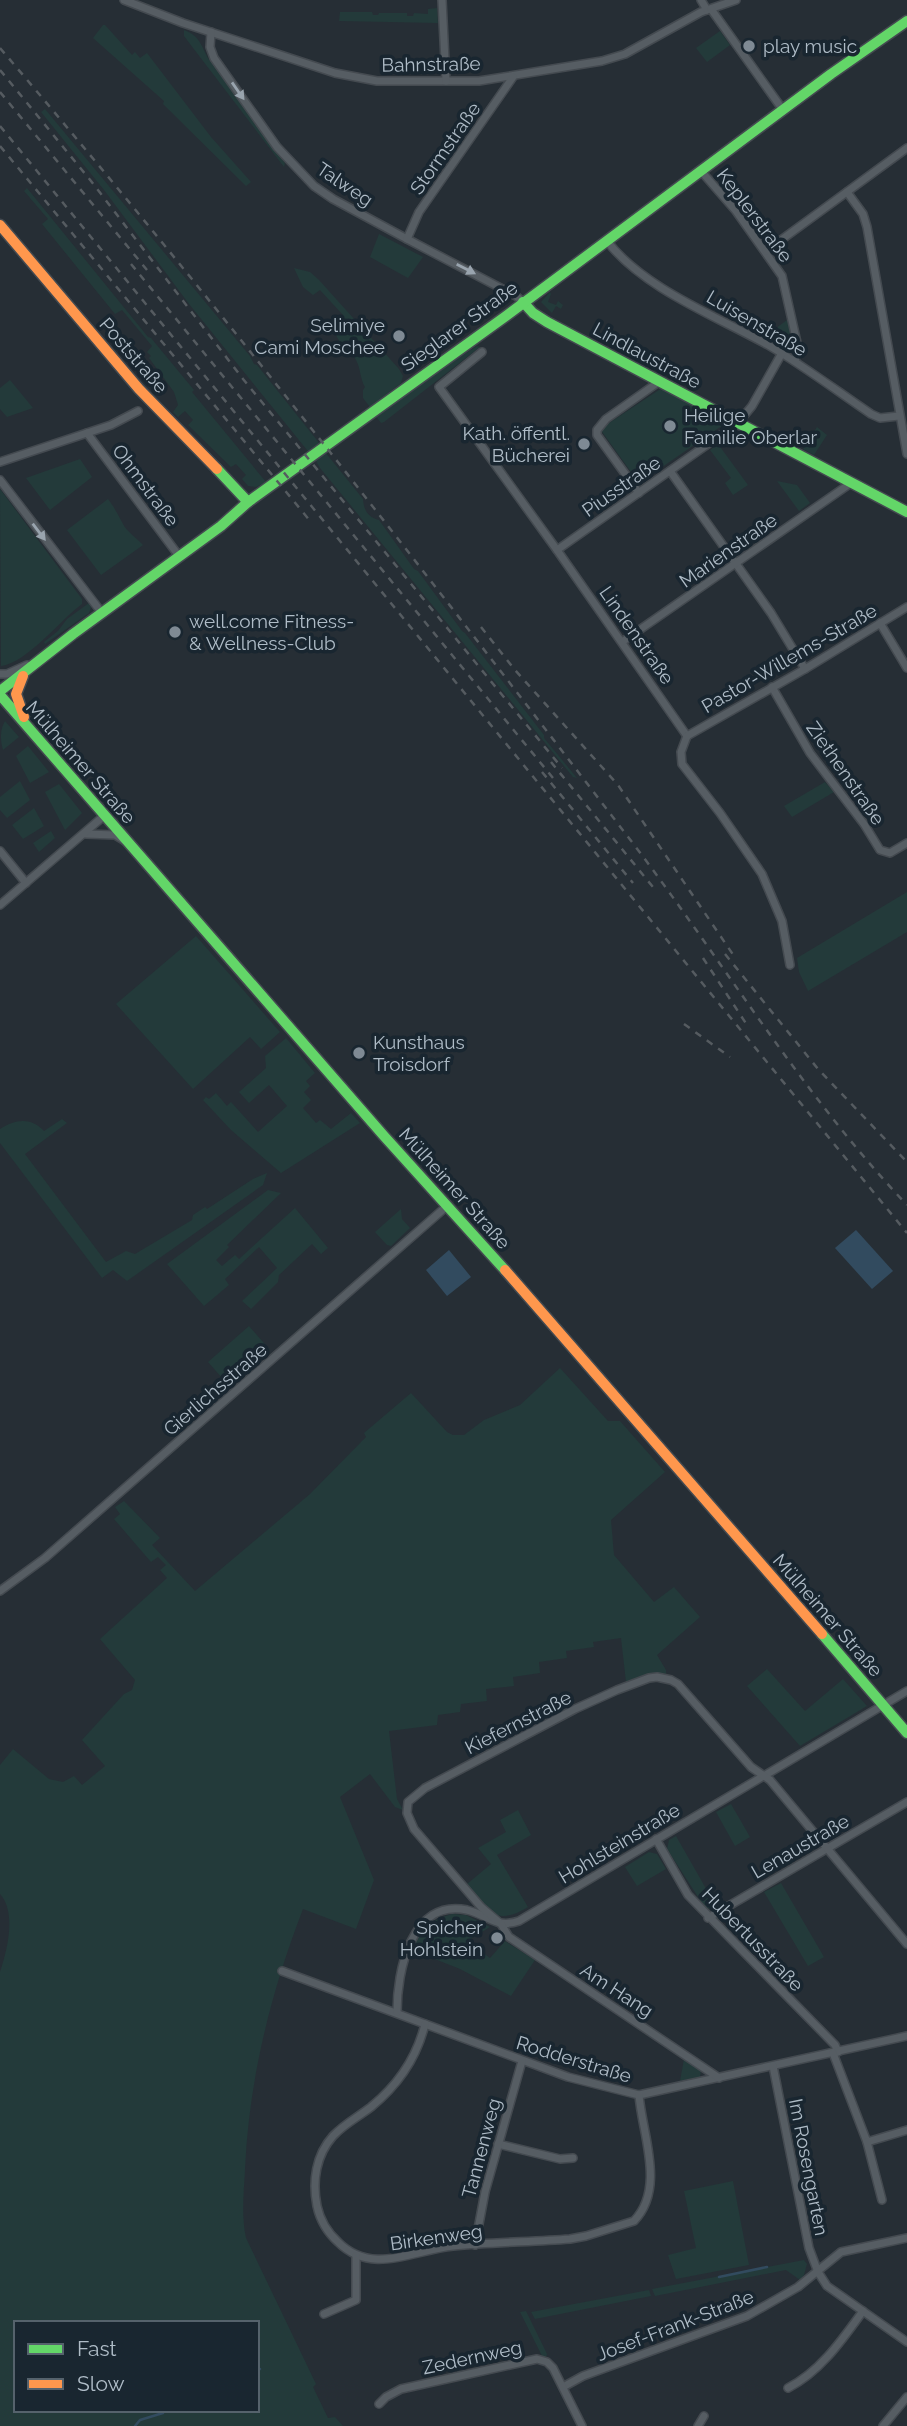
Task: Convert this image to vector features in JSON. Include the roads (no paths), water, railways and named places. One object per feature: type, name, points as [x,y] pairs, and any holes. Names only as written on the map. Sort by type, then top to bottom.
[{"type":"main road","name":"Sieglarer Straße","points":[[0,693],[248,502],[907,21]]},
{"type":"main road","name":"Poststraße","points":[[0,225],[139,389],[248,502]]},
{"type":"main road","name":"Lindlaustraße","points":[[523,302],[547,322],[907,512]]},
{"type":"main road","points":[[25,672],[16,694],[30,729]]},
{"type":"main road","name":"Mülheimer Straße","points":[[0,693],[128,843],[513,1278],[907,1733]]},
{"type":"street","name":"Bahnstraße","points":[[124,0],[211,32],[360,79],[446,81],[479,81],[618,57],[709,9],[736,0]]},
{"type":"street","points":[[442,0],[446,81]]},
{"type":"street","points":[[701,0],[783,110]]},
{"type":"street","name":"Talweg","points":[[211,32],[210,47],[214,58],[286,157],[314,186],[523,302]]},
{"type":"street","name":"Stormstraße","points":[[407,239],[419,212],[514,76]]},
{"type":"street","points":[[766,251],[907,148]]},
{"type":"street","name":"Keplerstraße","points":[[701,171],[736,211],[782,276],[798,347],[795,361]]},
{"type":"street","points":[[847,192],[863,214],[867,227],[907,449]]},
{"type":"street","name":"Luisenstraße","points":[[607,241],[618,255],[663,288],[782,353],[871,414],[880,418],[899,416]]},
{"type":"street","name":"Lindenstraße","points":[[482,352],[439,387],[558,550],[687,736]]},
{"type":"street","name":"Piusstraße","points":[[558,550],[738,423],[752,406],[782,353]]},
{"type":"street","points":[[639,493],[597,435],[597,430],[606,419],[660,382]]},
{"type":"street","points":[[0,463],[111,425],[138,411]]},
{"type":"street","name":"Ohmstraße","points":[[87,433],[179,556]]},
{"type":"street","points":[[670,471],[736,563],[805,669]]},
{"type":"street","points":[[0,480],[102,613]]},
{"type":"street","name":"Marienstraße","points":[[622,642],[851,483]]},
{"type":"street","name":"Pastor-Willems-Straße","points":[[687,736],[907,607]]},
{"type":"street","points":[[880,623],[907,668]]},
{"type":"street","name":"Sieglarer Straße","points":[[0,674],[35,664]]},
{"type":"street","name":"Ziethenstraße","points":[[772,687],[810,752],[880,850],[890,853],[907,843]]},
{"type":"street","points":[[687,736],[681,752],[682,764],[762,873],[782,921],[790,965]]},
{"type":"street","points":[[0,905],[105,815]]},
{"type":"street","points":[[85,834],[115,835],[128,843]]},
{"type":"street","points":[[0,851],[26,883]]},
{"type":"street","name":"Gierlichsstraße","points":[[0,1591],[45,1558],[447,1206]]},
{"type":"street","name":"Kiefernstraße","points":[[500,1924],[481,1907],[409,1820],[407,1805],[425,1788],[575,1709],[617,1690],[657,1677],[678,1684],[751,1766],[763,1774]]},
{"type":"street","name":"Hohlsteinstraße","points":[[500,1924],[519,1921],[907,1691]]},
{"type":"street","points":[[763,1774],[907,1944]]},
{"type":"street","name":"Lenaustraße","points":[[708,1918],[907,1801]]},
{"type":"street","name":"Hubertusstraße","points":[[656,1839],[688,1895],[835,2045],[835,2052],[867,2142],[882,2200]]},
{"type":"street","points":[[397,2012],[407,1950],[424,1921],[444,1910],[456,1909],[476,1912],[500,1924]]},
{"type":"street","name":"Am Hang","points":[[500,1924],[509,1937],[719,2078]]},
{"type":"street","name":"Rodderstraße","points":[[282,1971],[568,2077],[639,2095],[907,2036]]},
{"type":"street","points":[[324,2314],[356,2300],[356,2256],[340,2244],[323,2225],[315,2194],[321,2154],[332,2137],[387,2092],[403,2073],[415,2053],[425,2024]]},
{"type":"street","name":"Tannenweg","points":[[475,2245],[479,2218],[522,2061]]},
{"type":"street","name":"Im Rosengarten","points":[[773,2066],[809,2248],[818,2272]]},
{"type":"street","name":"Birkenweg","points":[[356,2256],[382,2261],[444,2248],[578,2238],[627,2225],[634,2221],[648,2198],[651,2174],[639,2095]]},
{"type":"street","points":[[867,2142],[907,2130]]},
{"type":"street","points":[[498,2144],[560,2160],[573,2158]]},
{"type":"street","name":"Josef-Frank-Straße","points":[[563,2387],[583,2376],[747,2316],[785,2297],[841,2252],[907,2238]]},
{"type":"street","points":[[818,2272],[827,2286],[907,2342]]},
{"type":"street","points":[[788,2388],[808,2376],[825,2359],[863,2311]]},
{"type":"street","name":"Zedernweg","points":[[379,2404],[401,2389],[537,2359],[549,2364],[563,2387],[578,2425]]},
{"type":"street","points":[[883,2426],[907,2397]]},
{"type":"street","points":[[698,2426],[704,2416]]},
{"type":"water","points":[[856,1230],[893,1271],[872,1289],[835,1248]]},
{"type":"water","points":[[449,1250],[471,1277],[447,1296],[426,1270]]},
{"type":"waterway","points":[[719,2277],[767,2267]]},
{"type":"waterway","points":[[135,2426],[140,2420],[163,2412]]},
{"type":"railway","points":[[0,48],[163,244],[401,543],[669,891],[799,1075],[869,1163],[907,1205]]},
{"type":"railway","points":[[0,70],[91,181],[243,379],[562,768]]},
{"type":"railway","points":[[0,92],[147,270]]},
{"type":"railway","points":[[0,126],[907,1233]]},
{"type":"railway","points":[[0,146],[311,522]]},
{"type":"railway","points":[[131,264],[553,778]]},
{"type":"railway","points":[[481,627],[515,670],[618,785],[736,959]]},
{"type":"railway","points":[[551,762],[657,892]]},
{"type":"railway","points":[[542,772],[633,883]]},
{"type":"railway","points":[[725,954],[818,1069],[907,1162]]},
{"type":"railway","points":[[703,958],[749,1028]]},
{"type":"railway","points":[[684,1024],[730,1057]]},
{"type":"place","name":"play music","points":[[749,46]]},
{"type":"place","name":"Selimiye Cami Moschee","points":[[399,336]]},
{"type":"place","name":"Heilige Familie Oberlar","points":[[670,426]]},
{"type":"place","name":"Kath. öffentl. Bücherei","points":[[584,444]]},
{"type":"place","name":"well.come Fitness- & Wellness-Club","points":[[175,632]]},
{"type":"place","name":"Kunsthaus Troisdorf","points":[[359,1053]]},
{"type":"place","name":"Spicher Hohlstein","points":[[497,1938]]}]
